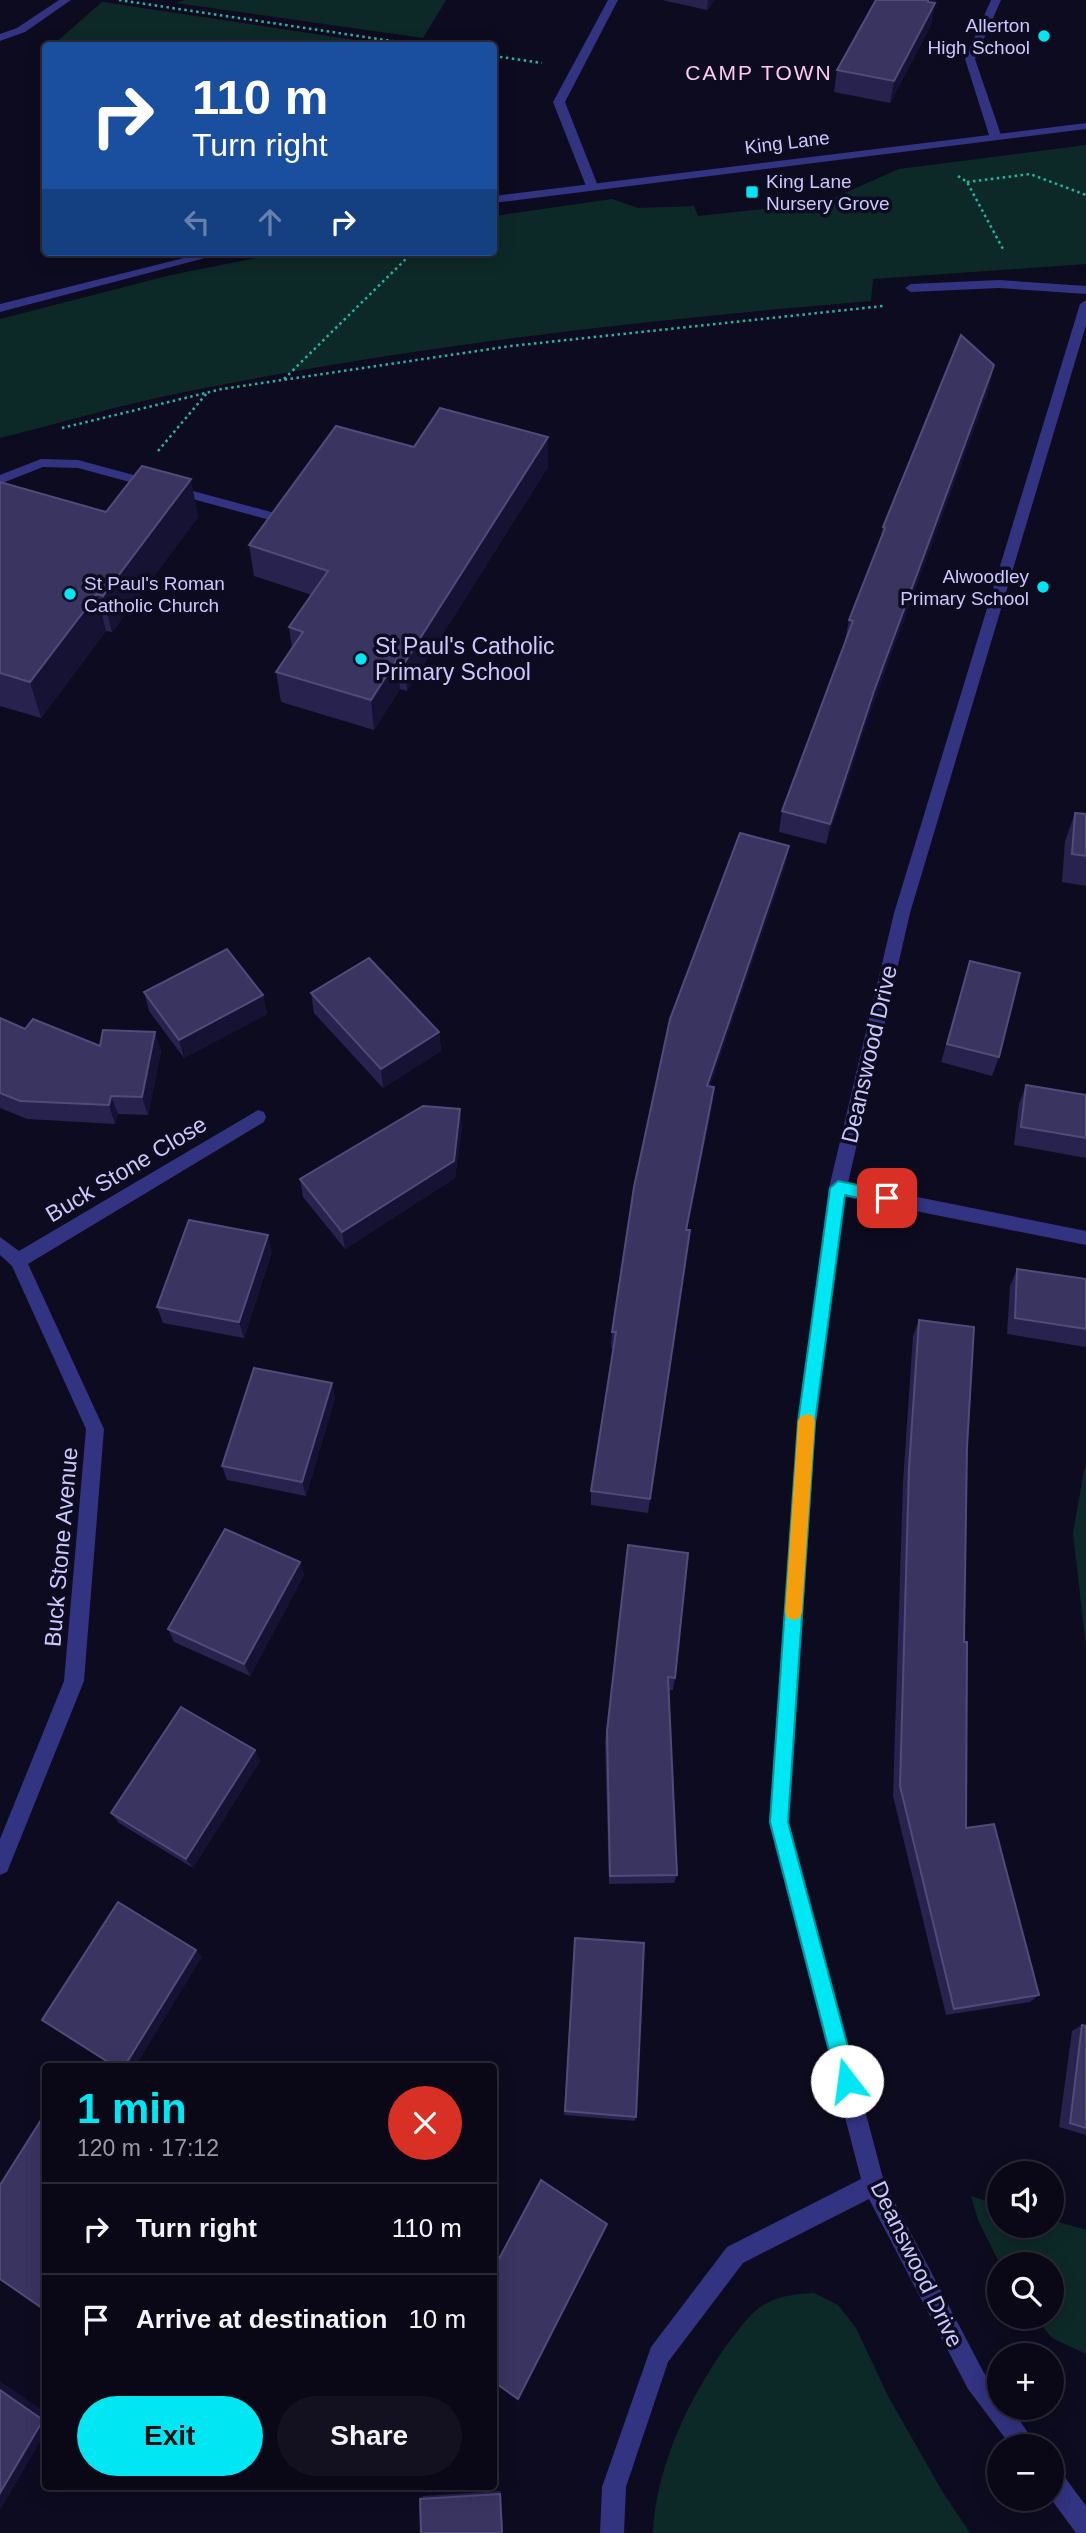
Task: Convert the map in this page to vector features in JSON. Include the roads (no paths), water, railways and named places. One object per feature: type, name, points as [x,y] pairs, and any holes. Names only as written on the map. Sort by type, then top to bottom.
[{"type":"street","points":[[0,38],[21,30],[66,0]]},
{"type":"street","points":[[592,186],[559,102],[613,0]]},
{"type":"street","points":[[995,135],[970,59],[996,0]]},
{"type":"street","name":"King Lane","points":[[497,200],[995,135],[1086,126]]},
{"type":"street","points":[[0,308],[206,256]]},
{"type":"street","points":[[911,288],[1015,285],[1086,290]]},
{"type":"street","name":"Deanswood Drive","points":[[1017,2434],[975,2381],[874,2185],[779,1822],[807,1422],[838,1188],[902,913],[1086,304]]},
{"type":"street","points":[[0,480],[41,463],[78,464],[270,516]]},
{"type":"street","name":"Buck Stone Close","points":[[18,1261],[258,1117]]},
{"type":"street","points":[[838,1188],[1086,1238]]},
{"type":"street","name":"Buck Stone Avenue","points":[[0,1244],[18,1261],[95,1429],[74,1681],[0,1865]]},
{"type":"street","points":[[612,2533],[614,2487],[659,2355],[735,2255],[874,2185]]},
{"type":"street","points":[[1064,2497],[1086,2526]]},
{"type":"place","name":"Allerton High School","points":[[1044,36]]},
{"type":"place","name":"King Lane Nursery Grove","points":[[752,192]]},
{"type":"place","name":"Alwoodley Primary School","points":[[1043,587]]},
{"type":"place","name":"St Paul's Roman Catholic Church","points":[[70,594]]},
{"type":"place","name":"St Paul's Catholic Primary School","points":[[361,659]]},
{"type":"district","name":"CAMP TOWN","points":[[759,73]]}]
